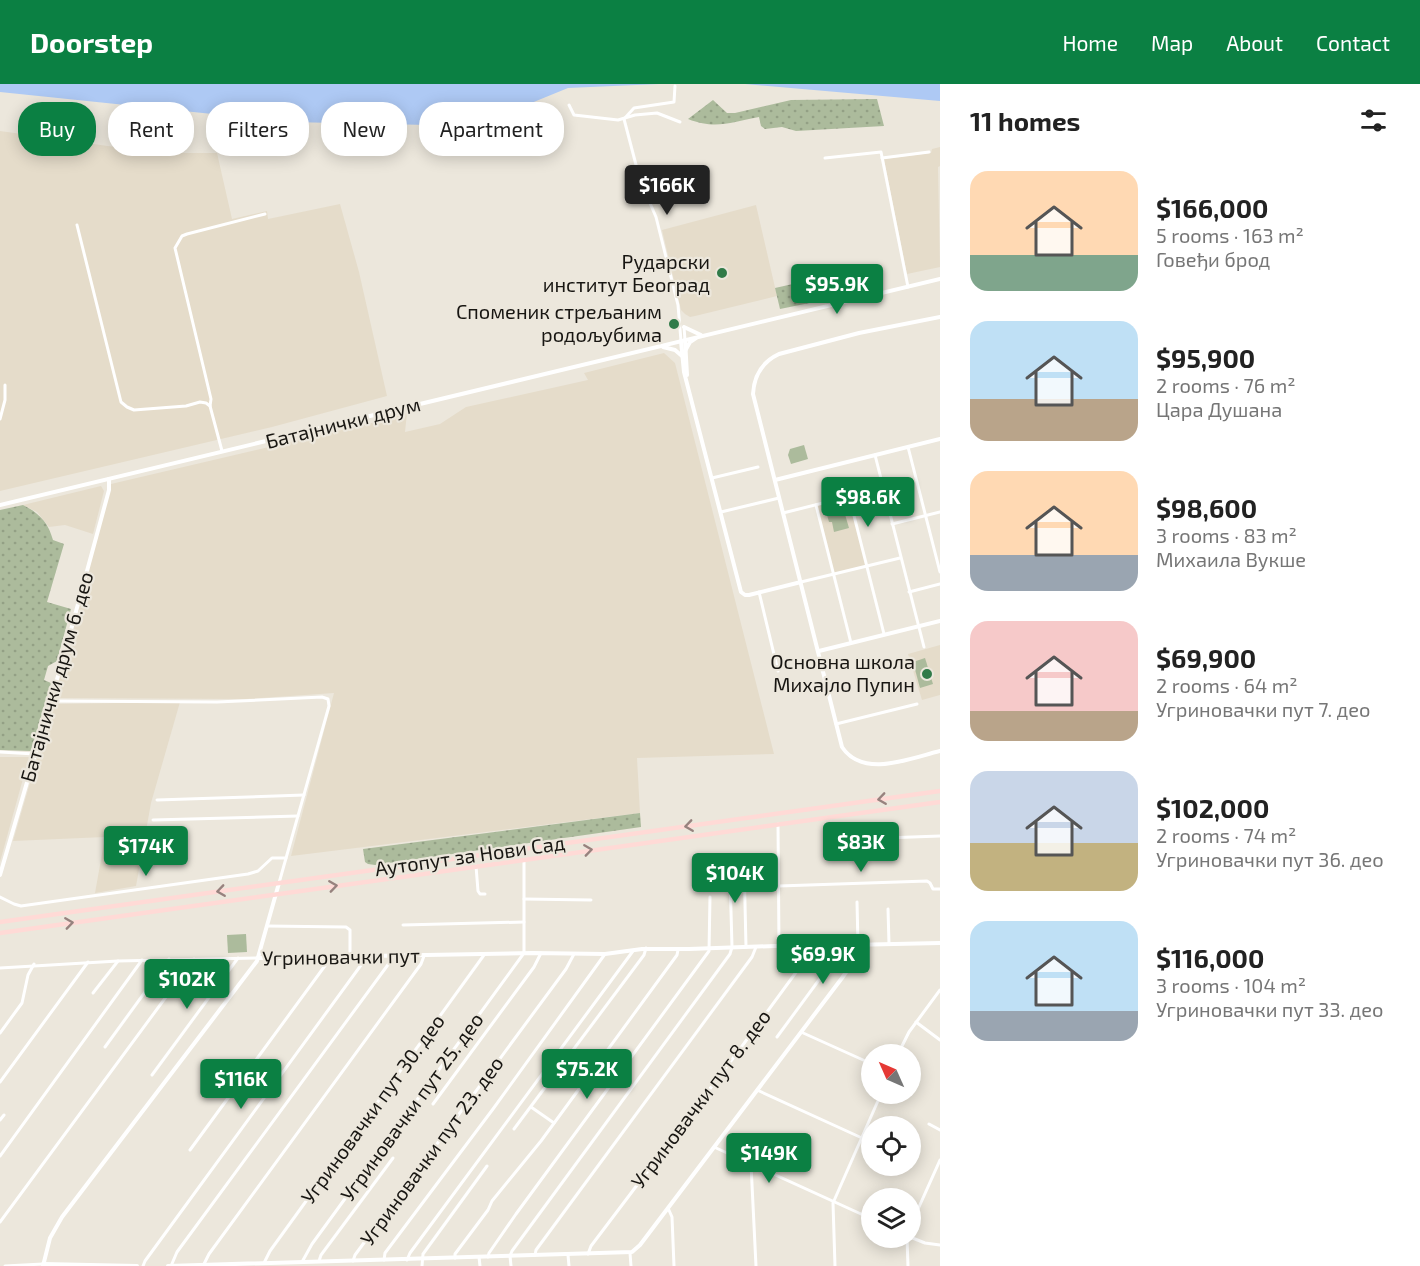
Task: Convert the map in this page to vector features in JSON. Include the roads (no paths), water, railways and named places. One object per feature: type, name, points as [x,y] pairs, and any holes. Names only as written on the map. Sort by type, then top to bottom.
[{"type":"main road","name":"Аутопут за Нови Сад","points":[[0,922],[940,791]]},
{"type":"main road","name":"Аутопут за Нови Сад","points":[[0,933],[940,802]]},
{"type":"street","points":[[624,119],[634,108],[674,102],[675,86]]},
{"type":"street","points":[[569,105],[574,115],[618,120],[635,115],[657,113],[680,122]]},
{"type":"street","points":[[624,119],[640,180],[656,218],[680,320],[687,378]]},
{"type":"street","points":[[825,158],[879,152],[908,287]]},
{"type":"street","points":[[882,158],[928,152]]},
{"type":"street","points":[[222,451],[175,248],[182,236],[187,234],[265,214]]},
{"type":"street","points":[[77,225],[122,402],[127,408],[134,410],[186,406],[200,402],[210,406]]},
{"type":"street","name":"Батајнички друм","points":[[0,505],[940,279]]},
{"type":"street","points":[[940,317],[859,333],[775,356],[762,366],[755,380],[753,394],[844,750],[852,758],[885,765],[940,751]]},
{"type":"street","points":[[680,320],[684,327],[682,356],[741,592],[746,595],[900,558]]},
{"type":"street","points":[[684,327],[702,335]]},
{"type":"street","points":[[685,351],[690,342],[702,335]]},
{"type":"street","points":[[659,346],[671,348],[682,356]]},
{"type":"street","points":[[0,419],[5,400],[5,385]]},
{"type":"street","points":[[775,480],[940,439]]},
{"type":"street","points":[[908,447],[940,572]]},
{"type":"street","points":[[875,455],[924,647]]},
{"type":"street","points":[[712,478],[758,467]]},
{"type":"street","name":"Батајнички друм 6. део","points":[[0,875],[109,490],[109,479]]},
{"type":"street","points":[[783,513],[883,488]]},
{"type":"street","points":[[849,496],[884,634]]},
{"type":"street","points":[[721,512],[779,498]]},
{"type":"street","points":[[816,504],[851,643]]},
{"type":"street","points":[[892,524],[940,512]]},
{"type":"street","points":[[909,592],[940,584]]},
{"type":"street","points":[[759,592],[778,671]]},
{"type":"street","points":[[818,651],[940,621]]},
{"type":"street","points":[[43,1265],[50,1238],[62,1217],[258,958],[329,706],[326,698],[217,702],[50,701]]},
{"type":"street","points":[[836,724],[917,704]]},
{"type":"street","points":[[0,752],[35,754]]},
{"type":"street","points":[[157,800],[304,795]]},
{"type":"street","points":[[153,820],[298,816]]},
{"type":"street","points":[[778,824],[779,947]]},
{"type":"street","points":[[884,838],[940,836]]},
{"type":"street","points":[[0,897],[21,906],[248,874],[258,871],[272,858],[286,858]]},
{"type":"street","points":[[524,860],[524,953]]},
{"type":"street","points":[[744,861],[746,946]]},
{"type":"street","points":[[476,866],[478,891],[480,894],[485,894]]},
{"type":"street","points":[[511,1266],[510,1256],[721,967],[732,947],[730,876]]},
{"type":"street","points":[[779,886],[920,881],[929,882],[932,889],[940,889]]},
{"type":"street","points":[[488,1257],[516,1214],[710,949],[710,897]]},
{"type":"street","points":[[524,899],[591,900]]},
{"type":"street","points":[[392,956],[390,962],[181,1246],[169,1266],[302,1262],[308,1264],[320,1261],[365,1263],[384,1260],[630,1253],[640,1245],[852,964],[860,945],[857,902]]},
{"type":"street","points":[[888,909],[889,944]]},
{"type":"street","points":[[403,925],[524,922]]},
{"type":"street","points":[[267,926],[346,927],[350,930],[350,956]]},
{"type":"street","name":"Угриновачки пут","points":[[0,968],[34,964],[169,959],[524,953],[605,954],[646,948],[678,950],[746,946],[940,943]]},
{"type":"street","name":"Угриновачки пут 8. део","points":[[588,1254],[591,1246],[816,945]]},
{"type":"street","points":[[777,1037],[838,954],[840,945]]},
{"type":"street","points":[[536,1255],[536,1250],[752,957],[756,947]]},
{"type":"street","points":[[514,1129],[644,955],[646,948]]},
{"type":"street","points":[[407,1260],[634,949]]},
{"type":"street","points":[[455,1258],[455,1254],[488,1210],[492,1201],[554,1123],[677,955],[678,950]]},
{"type":"street","name":"Угриновачки пут 25. део","points":[[302,1262],[305,1253],[524,953]]},
{"type":"street","points":[[433,1104],[534,967],[541,953]]},
{"type":"street","name":"Угриновачки пут 23. део","points":[[353,1261],[355,1255],[566,969],[574,954]]},
{"type":"street","points":[[384,1260],[384,1255],[394,1241],[605,954]]},
{"type":"street","name":"Угриновачки пут 30. део","points":[[266,1264],[276,1242],[484,955]]},
{"type":"street","points":[[190,1150],[327,963],[329,956]]},
{"type":"street","points":[[204,1264],[215,1245],[421,964],[424,956]]},
{"type":"street","points":[[143,1266],[365,957]]},
{"type":"street","points":[[152,1075],[238,958]]},
{"type":"street","points":[[105,1047],[169,959]]},
{"type":"street","points":[[0,1222],[194,959]]},
{"type":"street","points":[[0,1156],[142,960]]},
{"type":"street","points":[[93,993],[118,961]]},
{"type":"street","points":[[0,1082],[88,962]]},
{"type":"street","points":[[0,1033],[22,1002],[28,975],[34,964]]},
{"type":"street","points":[[903,1044],[940,990]]},
{"type":"street","points":[[916,1022],[940,1040]]},
{"type":"street","points":[[801,1032],[861,1059]]},
{"type":"street","points":[[757,1090],[861,1138]]},
{"type":"street","points":[[531,1107],[554,1123]]},
{"type":"street","points":[[0,1120],[4,1115]]},
{"type":"street","points":[[929,1124],[940,1130]]},
{"type":"street","points":[[836,1266],[832,1211],[834,1201],[861,1140]]},
{"type":"street","points":[[714,1147],[861,1214]]},
{"type":"street","points":[[320,1261],[321,1255],[393,1158]]},
{"type":"street","points":[[921,1202],[940,1160]]},
{"type":"street","points":[[751,1164],[756,1266]]},
{"type":"street","points":[[422,1266],[423,1254],[487,1166]]},
{"type":"street","points":[[668,1208],[672,1217],[674,1266]]},
{"type":"street","points":[[921,1242],[940,1245]]},
{"type":"street","points":[[908,1266],[909,1248]]},
{"type":"street","points":[[630,1253],[631,1266]]},
{"type":"street","points":[[568,1255],[569,1266]]},
{"type":"street","points":[[479,1257],[480,1266]]},
{"type":"street","points":[[5,1266],[137,1266]]},
{"type":"water","points":[[0,84],[659,84],[568,88],[534,102],[419,102],[419,125],[407,125],[407,102],[321,102],[321,123],[309,122],[309,102],[206,102],[206,113],[194,112],[194,102],[108,103],[0,92]]},
{"type":"water","points":[[745,84],[940,84],[940,101]]},
{"type":"place","name":"Рударски институт Београд","points":[[722,273]]},
{"type":"place","name":"Споменик стрељаним родољубима","points":[[674,324]]},
{"type":"place","name":"Основна школа Михајло Пупин","points":[[927,674]]}]
